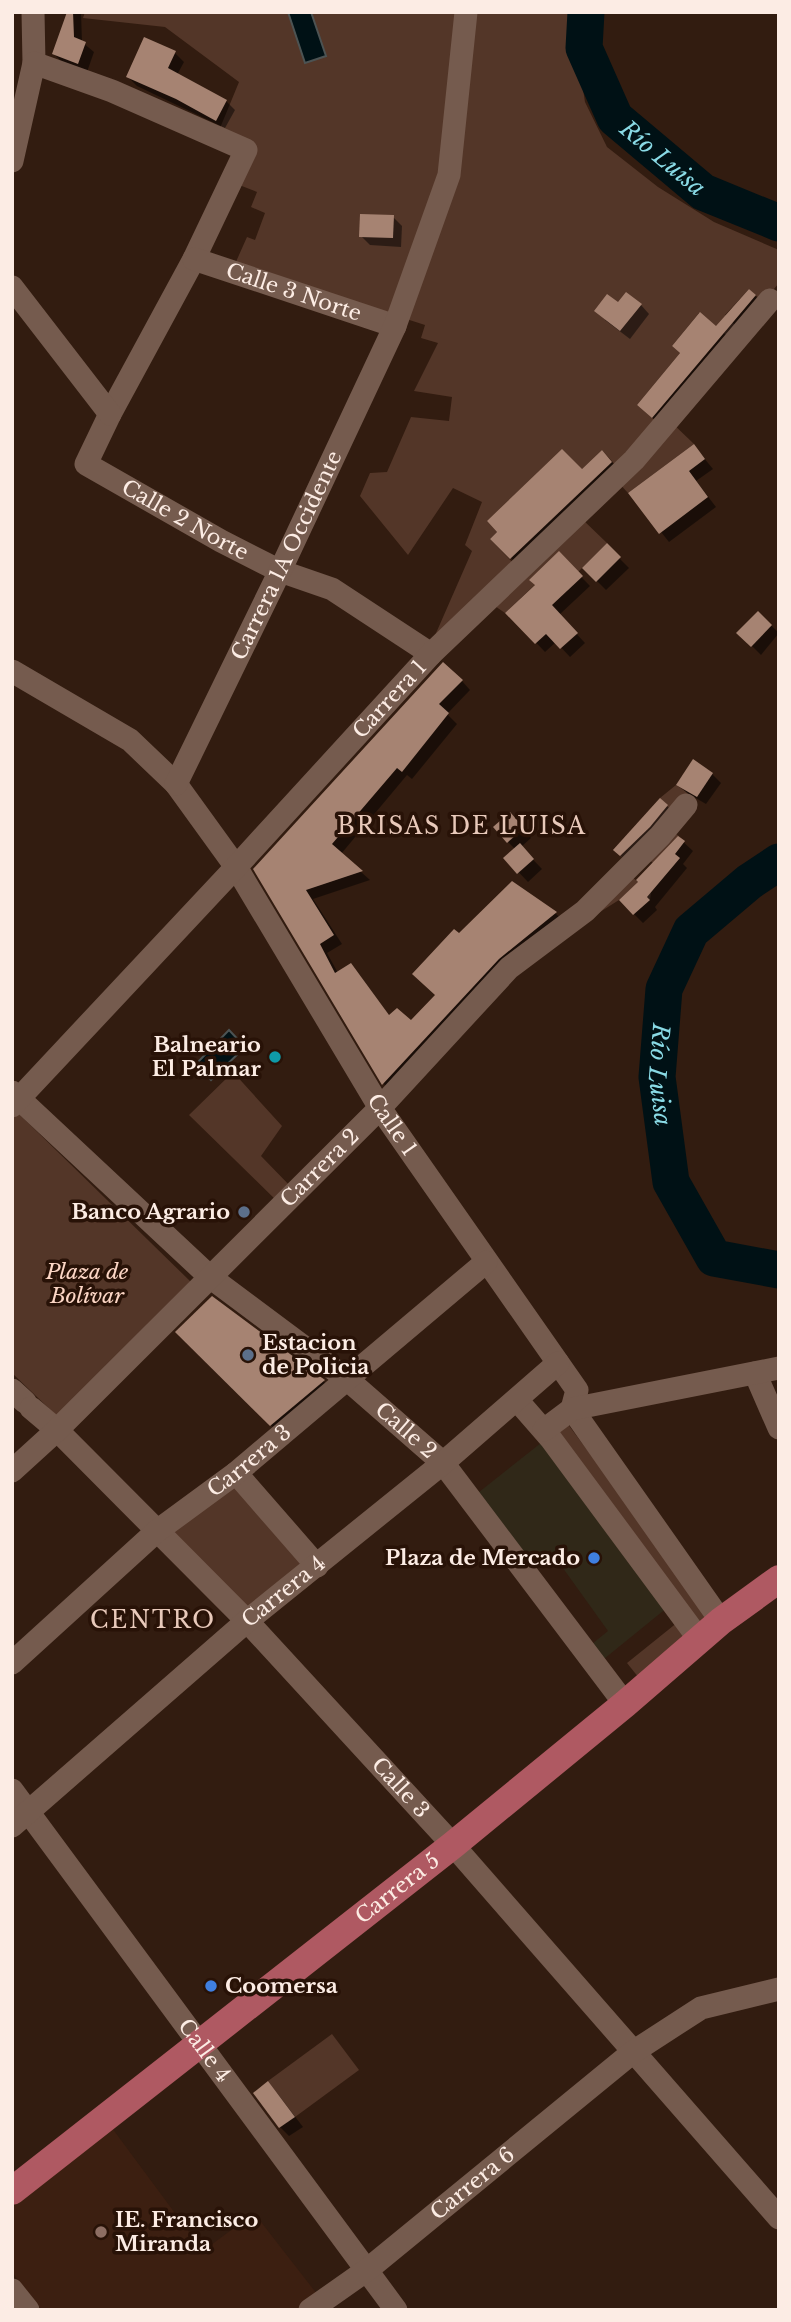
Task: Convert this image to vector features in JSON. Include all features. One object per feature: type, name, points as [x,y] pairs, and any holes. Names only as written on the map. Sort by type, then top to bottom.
[{"type":"main road","name":"Carrera 5","points":[[12,2191],[453,1845],[625,1704],[721,1621],[779,1579]]},
{"type":"street","points":[[12,161],[34,63],[33,12]]},
{"type":"street","name":"Carrera 1A Occidente","points":[[176,784],[395,326],[449,175],[466,12]]},
{"type":"street","points":[[12,286],[110,414],[194,258],[246,150],[112,91],[34,63]]},
{"type":"street","name":"Calle 3 Norte","points":[[194,258],[395,326]]},
{"type":"street","name":"Carrera 1","points":[[15,1099],[236,867],[431,654],[634,460],[770,300]]},
{"type":"street","name":"Calle 2 Norte","points":[[110,414],[86,464],[221,541],[280,571],[332,589],[431,654]]},
{"type":"street","name":"Calle 1","points":[[12,671],[130,740],[176,784],[236,867],[380,1108],[577,1390],[572,1409],[721,1621]]},
{"type":"street","name":"Carrera 2","points":[[12,1471],[57,1430],[380,1108],[509,968],[585,911],[660,836],[686,804]]},
{"type":"street","name":"Calle 2","points":[[15,1099],[210,1277],[348,1380],[443,1463],[625,1704]]},
{"type":"street","name":"Carrera 3","points":[[12,1663],[157,1531],[236,1473],[486,1262]]},
{"type":"street","name":"Carrera 4","points":[[20,1819],[247,1621],[443,1463],[558,1363]]},
{"type":"street","points":[[544,1430],[572,1409],[779,1368]]},
{"type":"street","points":[[755,1373],[779,1428]]},
{"type":"street","name":"Calle 3","points":[[23,1400],[57,1430],[247,1621],[453,1845],[779,2218]]},
{"type":"street","points":[[517,1400],[544,1430],[699,1639]]},
{"type":"street","points":[[236,1473],[317,1566]]},
{"type":"street","name":"Calle 4","points":[[12,1790],[20,1819],[200,2044],[396,2310]]},
{"type":"street","name":"Carrera 6","points":[[310,2310],[367,2270],[633,2052],[701,2008],[779,1989]]},
{"type":"street","points":[[12,2290],[28,2310]]},
{"type":"shaded area","points":[[288,12],[311,12],[326,56],[305,63]]},
{"type":"shaded area","points":[[229,1030],[245,1047],[211,1080],[196,1064]]},
{"type":"shaded area","name":"Plaza de Mercado","points":[[546,1439],[668,1607],[599,1663],[587,1648],[608,1631],[550,1550],[525,1567],[474,1496]]},
{"type":"shaded area","name":"IE. Francisco Miranda","points":[[112,2128],[203,2251],[254,2213],[317,2294],[296,2310],[42,2310],[12,2272],[12,2207]]},
{"type":"green space","points":[[85,12],[580,12],[577,50],[585,102],[607,147],[658,187],[714,222],[779,250],[779,283],[763,302],[749,289],[725,315],[739,329],[730,338],[699,313],[672,346],[680,353],[637,405],[658,423],[619,469],[602,450],[582,469],[487,521],[497,532],[490,539],[515,565],[433,640],[472,551],[465,545],[482,502],[453,488],[408,555],[360,496],[370,473],[387,472],[411,417],[449,421],[452,397],[414,391],[438,343],[421,338],[425,325],[235,264],[247,237],[255,240],[265,213],[251,207],[257,192],[234,183],[250,149],[218,133],[239,82],[165,27],[83,18]]},
{"type":"green space","points":[[670,421],[694,444],[628,493],[618,482]]},
{"type":"green space","points":[[581,518],[607,543],[578,572],[564,557],[505,613],[492,604]]},
{"type":"green space","points":[[676,785],[695,798],[671,830],[685,841],[665,867],[659,868],[647,858],[632,877],[651,893],[650,900],[636,885],[619,900],[589,919],[628,862],[613,850],[660,798]]},
{"type":"green space","points":[[233,1072],[282,1126],[261,1156],[294,1190],[281,1205],[189,1115]]},
{"type":"green space","name":"Plaza de Bolívar","points":[[18,1113],[192,1283],[60,1419],[12,1373],[12,1118]]},
{"type":"green space","points":[[567,1423],[710,1615],[700,1624],[557,1430]]},
{"type":"green space","points":[[235,1480],[308,1564],[247,1612],[167,1534]]},
{"type":"green space","points":[[678,1622],[690,1636],[639,1678],[627,1663]]},
{"type":"green space","points":[[332,2034],[359,2070],[295,2117],[268,2081]]},
{"type":"building","points":[[67,12],[73,12],[74,37],[86,42],[78,64],[52,54]]},
{"type":"building","points":[[144,37],[176,51],[168,68],[227,100],[216,121],[176,99],[126,77]]},
{"type":"building","points":[[360,214],[394,215],[393,238],[359,237]]},
{"type":"building","points":[[749,289],[756,295],[652,418],[637,405],[680,353],[672,346],[700,312],[716,326]]},
{"type":"building","points":[[626,292],[642,304],[620,331],[594,311],[607,294],[618,302]]},
{"type":"building","points":[[694,444],[705,459],[689,471],[708,497],[659,534],[628,493]]},
{"type":"building","points":[[562,449],[582,469],[602,450],[612,462],[510,559],[490,539],[497,532],[487,521]]},
{"type":"building","points":[[607,543],[621,557],[596,582],[582,568]]},
{"type":"building","points":[[559,551],[583,576],[552,605],[578,633],[560,649],[546,634],[535,644],[505,613],[535,585],[529,580]]},
{"type":"building","points":[[758,611],[772,625],[751,647],[736,633]]},
{"type":"building","points":[[443,662],[463,680],[439,704],[449,713],[402,772],[397,768],[332,844],[363,871],[306,890],[334,935],[320,944],[335,973],[351,963],[389,1015],[397,1008],[411,1020],[435,995],[412,974],[454,929],[459,933],[512,881],[557,912],[499,959],[382,1085],[253,869]]},
{"type":"building","points":[[693,759],[713,773],[697,797],[676,785]]},
{"type":"building","points":[[660,798],[668,805],[620,856],[613,850]]},
{"type":"building","points":[[510,812],[524,828],[507,843],[493,827]]},
{"type":"building","points":[[678,836],[685,841],[675,854],[680,858],[647,897],[650,900],[633,915],[619,900]]},
{"type":"building","points":[[520,843],[534,859],[517,874],[503,858]]},
{"type":"building","name":"Estacion de Policia","points":[[212,1296],[325,1380],[270,1426],[175,1332]]},
{"type":"building","points":[[268,2081],[295,2117],[279,2128],[253,2093]]},
{"type":"waterway","name":"Río Luisa","points":[[586,12],[584,48],[615,118],[703,192],[779,223]]},
{"type":"waterway","name":"Río Luisa","points":[[779,862],[749,882],[691,931],[664,989],[657,1077],[671,1182],[714,1258],[779,1270]]},
{"type":"place","name":"Balneario El Palmar","points":[[275,1057]]},
{"type":"place","name":"Banco Agrario","points":[[244,1212]]},
{"type":"place","name":"Estacion de Policia","points":[[248,1355]]},
{"type":"place","name":"Plaza de Mercado","points":[[594,1558]]},
{"type":"place","name":"Coomersa","points":[[211,1986]]},
{"type":"place","name":"IE. Francisco Miranda","points":[[101,2232]]},
{"type":"district","name":"BRISAS DE LUISA","points":[[462,826]]},
{"type":"district","name":"CENTRO","points":[[153,1620]]}]
